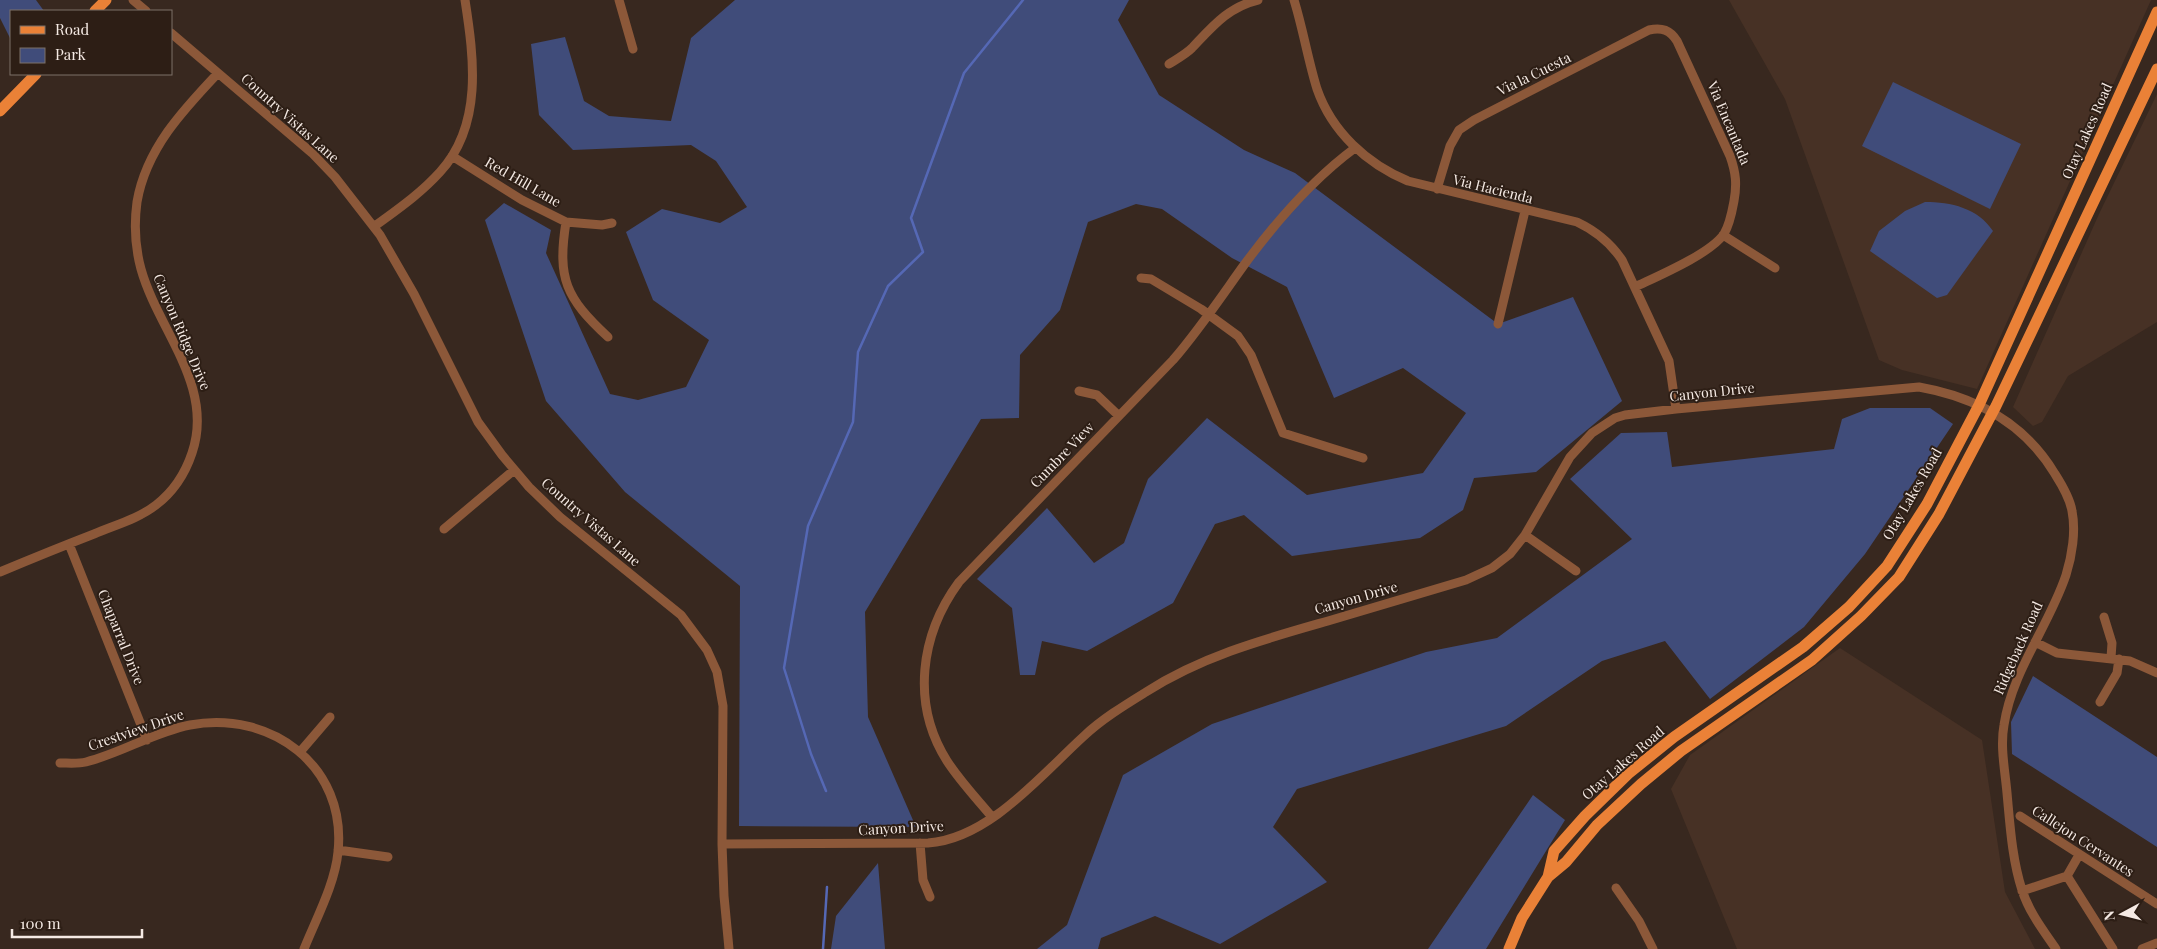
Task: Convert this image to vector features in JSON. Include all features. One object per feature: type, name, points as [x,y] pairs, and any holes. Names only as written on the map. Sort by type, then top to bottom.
[{"type":"main road","points":[[96,10],[106,0]]},
{"type":"main road","name":"Otay Lakes Road","points":[[1548,877],[1554,852],[1585,816],[1628,774],[1674,738],[1803,647],[1849,606],[1887,566],[1927,504],[1979,405],[2157,12]]},
{"type":"main road","name":"Otay Lakes Road","points":[[1509,949],[1522,918],[1548,877],[1566,862],[1597,826],[1641,784],[1681,751],[1812,660],[1861,616],[1899,577],[1939,514],[1992,413],[2157,69]]},
{"type":"main road","points":[[0,111],[35,75]]},
{"type":"street","points":[[133,0],[145,10]]},
{"type":"street","points":[[374,226],[410,201],[441,171],[452,156],[469,114],[474,79],[472,48],[465,0]]},
{"type":"street","points":[[619,0],[633,48]]},
{"type":"street","points":[[1169,64],[1190,50],[1212,26],[1231,10],[1258,0]]},
{"type":"street","name":"Via Hacienda","points":[[1294,0],[1318,90],[1331,116],[1355,148],[1371,161],[1394,175],[1437,189],[1577,222],[1595,231],[1612,246],[1622,260],[1669,361],[1676,409]]},
{"type":"street","name":"Via la Cuesta","points":[[1437,189],[1450,146],[1459,130],[1474,120],[1649,30],[1665,29],[1673,34],[1677,41]]},
{"type":"street","name":"Country Vistas Lane","points":[[172,34],[312,153],[374,226],[414,294],[478,422],[514,470],[560,517],[680,615],[707,650],[718,677],[723,706],[722,844],[729,949]]},
{"type":"street","name":"Via Encantada","points":[[1635,287],[1684,263],[1710,247],[1723,235],[1732,216],[1736,172],[1677,41]]},
{"type":"street","name":"Canyon Ridge Drive","points":[[0,572],[136,517],[156,505],[179,480],[194,448],[197,427],[195,396],[188,375],[141,269],[136,242],[136,214],[143,177],[156,148],[172,125],[218,73]]},
{"type":"street","name":"Cumbre View","points":[[992,817],[946,760],[930,722],[925,696],[924,675],[926,655],[932,629],[944,604],[959,582],[1174,360],[1210,314],[1246,262],[1305,191],[1355,148]]},
{"type":"street","name":"Red Hill Lane","points":[[452,156],[522,200],[566,222],[602,226],[612,223]]},
{"type":"street","points":[[1498,324],[1525,211]]},
{"type":"street","points":[[566,222],[562,266],[571,297],[585,316],[608,337]]},
{"type":"street","points":[[1723,235],[1775,268]]},
{"type":"street","points":[[1141,278],[1151,279],[1210,314],[1238,336],[1251,356],[1283,433],[1363,458]]},
{"type":"street","name":"Canyon Drive","points":[[722,844],[920,843],[945,841],[960,836],[992,817],[1086,734],[1160,683],[1244,646],[1466,580],[1492,568],[1510,554],[1525,535],[1570,457],[1592,434],[1615,418],[1625,415],[1676,409],[1919,387],[1951,394],[1979,405],[1992,413]]},
{"type":"street","points":[[1079,392],[1096,395],[1119,416]]},
{"type":"street","name":"Ridgeback Road","points":[[1992,413],[2028,437],[2043,453],[2062,485],[2072,511],[2073,542],[2066,575],[2009,700],[2002,747],[2014,854],[2022,891],[2035,918],[2056,949]]},
{"type":"street","points":[[444,529],[514,470]]},
{"type":"street","points":[[1525,535],[1576,571]]},
{"type":"street","name":"Chaparral Drive","points":[[69,544],[147,740]]},
{"type":"street","points":[[2100,702],[2117,673],[2112,643],[2104,617]]},
{"type":"street","points":[[2036,642],[2057,652],[2130,661],[2157,673]]},
{"type":"street","points":[[300,752],[330,717]]},
{"type":"street","name":"Crestview Drive","points":[[60,763],[85,762],[188,726],[214,722],[232,723],[266,732],[300,752],[320,777],[330,796],[337,823],[338,850],[332,876],[304,949]]},
{"type":"street","name":"Callejon Cervantes","points":[[2020,816],[2079,856],[2157,904]]},
{"type":"street","points":[[920,843],[923,880],[930,897]]},
{"type":"street","points":[[338,850],[388,857]]},
{"type":"street","points":[[2022,891],[2067,876],[2079,856]]},
{"type":"street","points":[[2067,876],[2113,949]]},
{"type":"street","points":[[1616,888],[1640,920],[1652,949]]},
{"type":"street","points":[[2142,949],[2157,943]]},
{"type":"shaded area","points":[[1729,0],[2151,0],[1977,389],[1902,370],[1879,360],[1785,99]]},
{"type":"shaded area","points":[[2157,94],[2157,322],[2068,376],[2042,422],[2033,426],[2013,407],[2099,214]]},
{"type":"shaded area","points":[[1840,648],[1982,740],[2005,892],[2035,949],[1737,949],[1671,789],[1690,755]]},
{"type":"green space","points":[[0,0],[36,0],[43,10],[10,10],[10,38],[0,18]]},
{"type":"green space","points":[[735,0],[1129,0],[1118,20],[1159,95],[1244,150],[1295,173],[1498,324],[1573,297],[1622,401],[1536,472],[1474,478],[1463,510],[1420,538],[1292,556],[1244,515],[1215,524],[1173,603],[1087,651],[1042,641],[1035,675],[1020,675],[1012,608],[977,579],[1047,508],[1094,563],[1124,543],[1148,479],[1207,418],[1307,495],[1423,473],[1466,413],[1403,368],[1334,398],[1287,287],[1232,258],[1162,209],[1136,204],[1088,222],[1060,310],[1020,355],[1019,418],[981,419],[865,612],[868,717],[916,827],[739,826],[740,586],[625,492],[546,401],[485,220],[504,203],[551,230],[546,253],[610,394],[638,400],[686,387],[709,340],[653,300],[626,232],[662,209],[720,223],[747,207],[716,161],[691,145],[573,150],[539,115],[531,44],[565,37],[584,101],[609,116],[671,121],[691,38]]},
{"type":"green space","points":[[1893,82],[2021,144],[1990,209],[1862,146]]},
{"type":"green space","points":[[1925,202],[1944,203],[1963,208],[1980,217],[1993,231],[1947,295],[1937,298],[1870,251],[1879,231],[1905,211]]},
{"type":"green space","points":[[1870,408],[1930,408],[1953,424],[1865,554],[1804,627],[1710,699],[1665,641],[1602,661],[1506,726],[1297,789],[1273,827],[1327,882],[1220,944],[1155,916],[1101,938],[1098,949],[1037,949],[1067,925],[1123,775],[1212,724],[1426,652],[1497,638],[1632,539],[1570,479],[1621,433],[1667,432],[1672,467],[1834,449],[1842,419]]},
{"type":"green space","points":[[2033,676],[2157,757],[2157,847],[2012,754],[2011,722]]},
{"type":"green space","points":[[1533,795],[1565,820],[1486,949],[1428,949]]},
{"type":"green space","points":[[878,863],[885,949],[831,949],[836,916]]},
{"type":"waterway","points":[[826,791],[811,754],[784,668],[808,526],[853,422],[858,352],[888,286],[923,252],[911,218],[964,73],[1023,0]]},
{"type":"waterway","points":[[823,949],[827,887]]}]
